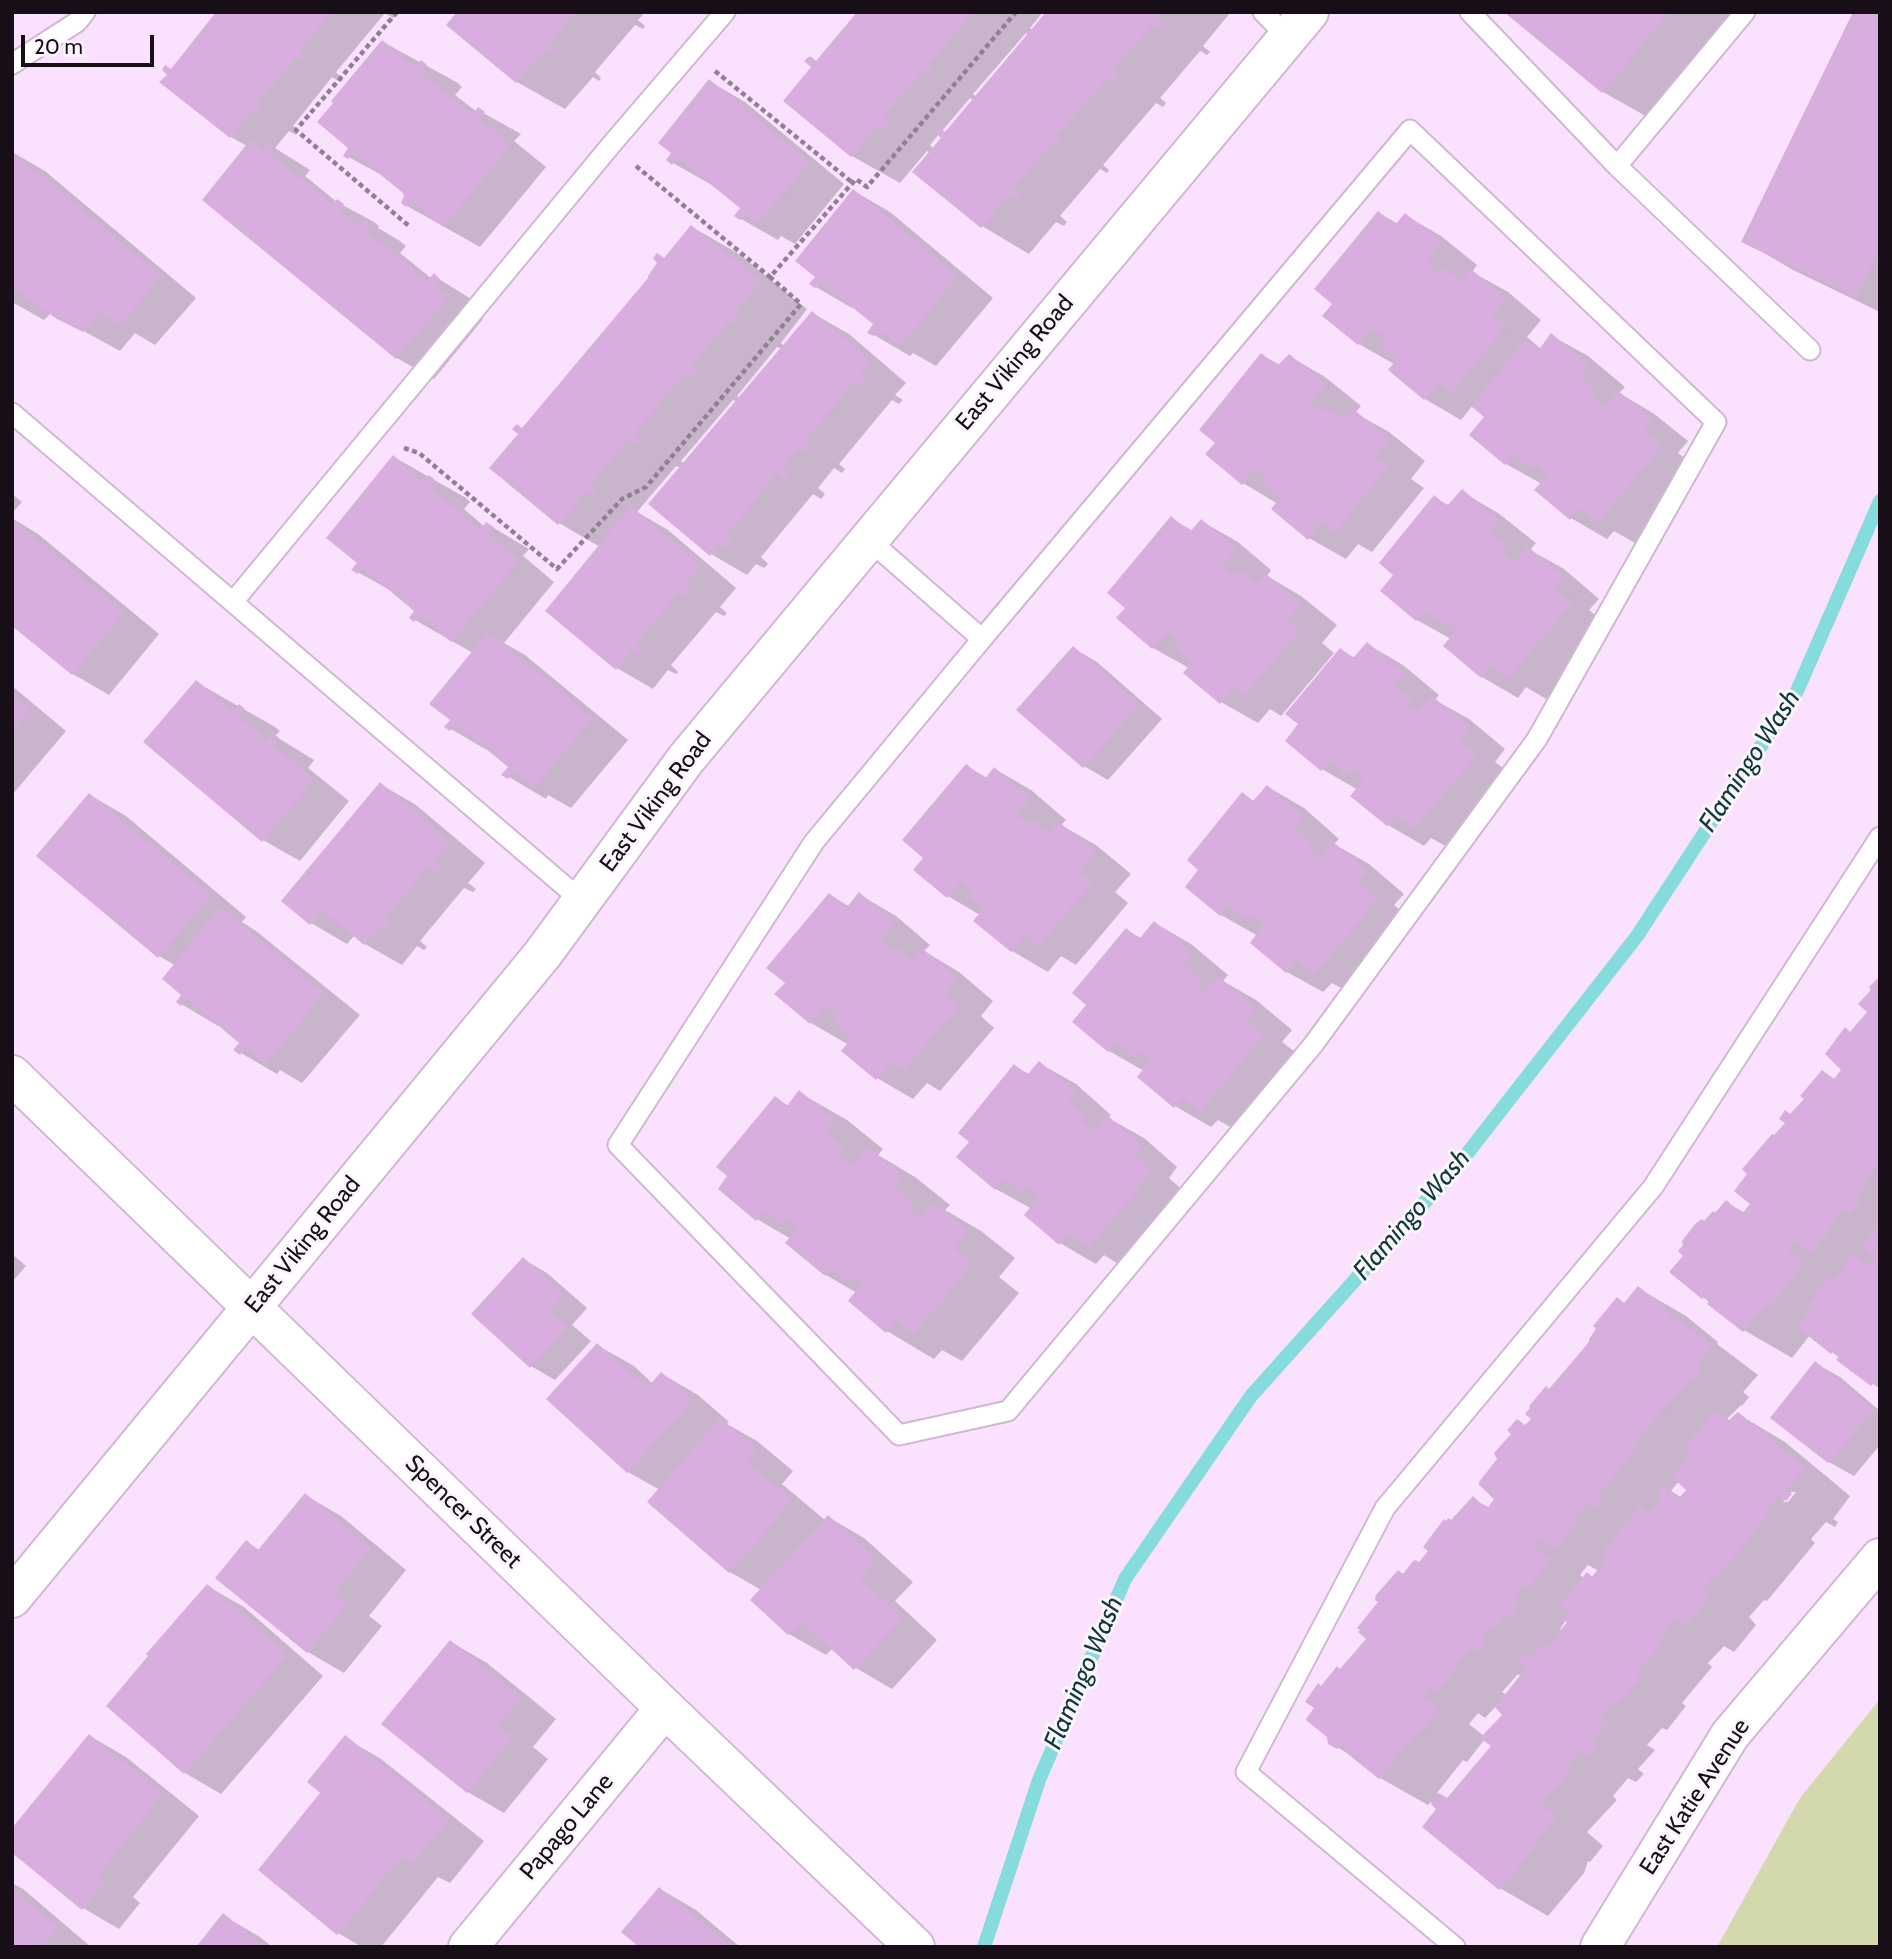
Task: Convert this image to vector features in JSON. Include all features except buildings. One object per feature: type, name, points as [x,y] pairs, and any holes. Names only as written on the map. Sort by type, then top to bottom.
[{"type":"street","name":"East Viking Road","points":[[12,1598],[542,955],[686,759],[868,539],[1287,20]]},
{"type":"street","name":"Spencer Street","points":[[12,1075],[906,1938]]},
{"type":"street","name":"East Katie Avenue","points":[[1600,1947],[1730,1735],[1880,1558]]},
{"type":"street","name":"Papago Lane","points":[[468,1947],[665,1708]]},
{"type":"lane","points":[[12,64],[77,22],[85,12]]},
{"type":"lane","points":[[233,602],[611,145],[725,12]]},
{"type":"lane","points":[[1471,12],[1617,166],[1810,350]]},
{"type":"lane","points":[[1617,166],[1745,12]]},
{"type":"lane","points":[[1410,131],[1716,422],[1537,738],[1313,1045],[1008,1411],[898,1435],[618,1145],[814,842],[982,639],[1410,131]]},
{"type":"lane","points":[[12,413],[582,901]]},
{"type":"lane","points":[[868,539],[982,639]]},
{"type":"lane","points":[[1455,1947],[1245,1772],[1385,1508],[1653,1187],[1880,837]]},
{"type":"path","points":[[397,12],[296,130],[409,226]]},
{"type":"path","points":[[770,277],[856,178],[867,187],[1016,12]]},
{"type":"path","points":[[692,52],[853,183]]},
{"type":"path","points":[[370,436],[419,453],[557,569],[622,499],[646,487],[801,304],[611,145]]},
{"type":"green space","points":[[1880,1699],[1880,1947],[1717,1947],[1800,1798]]},
{"type":"waterway","name":"Flamingo Wash","points":[[984,1947],[1039,1780],[1125,1579],[1251,1396],[1459,1164],[1637,936],[1797,691],[1880,501]]}]
